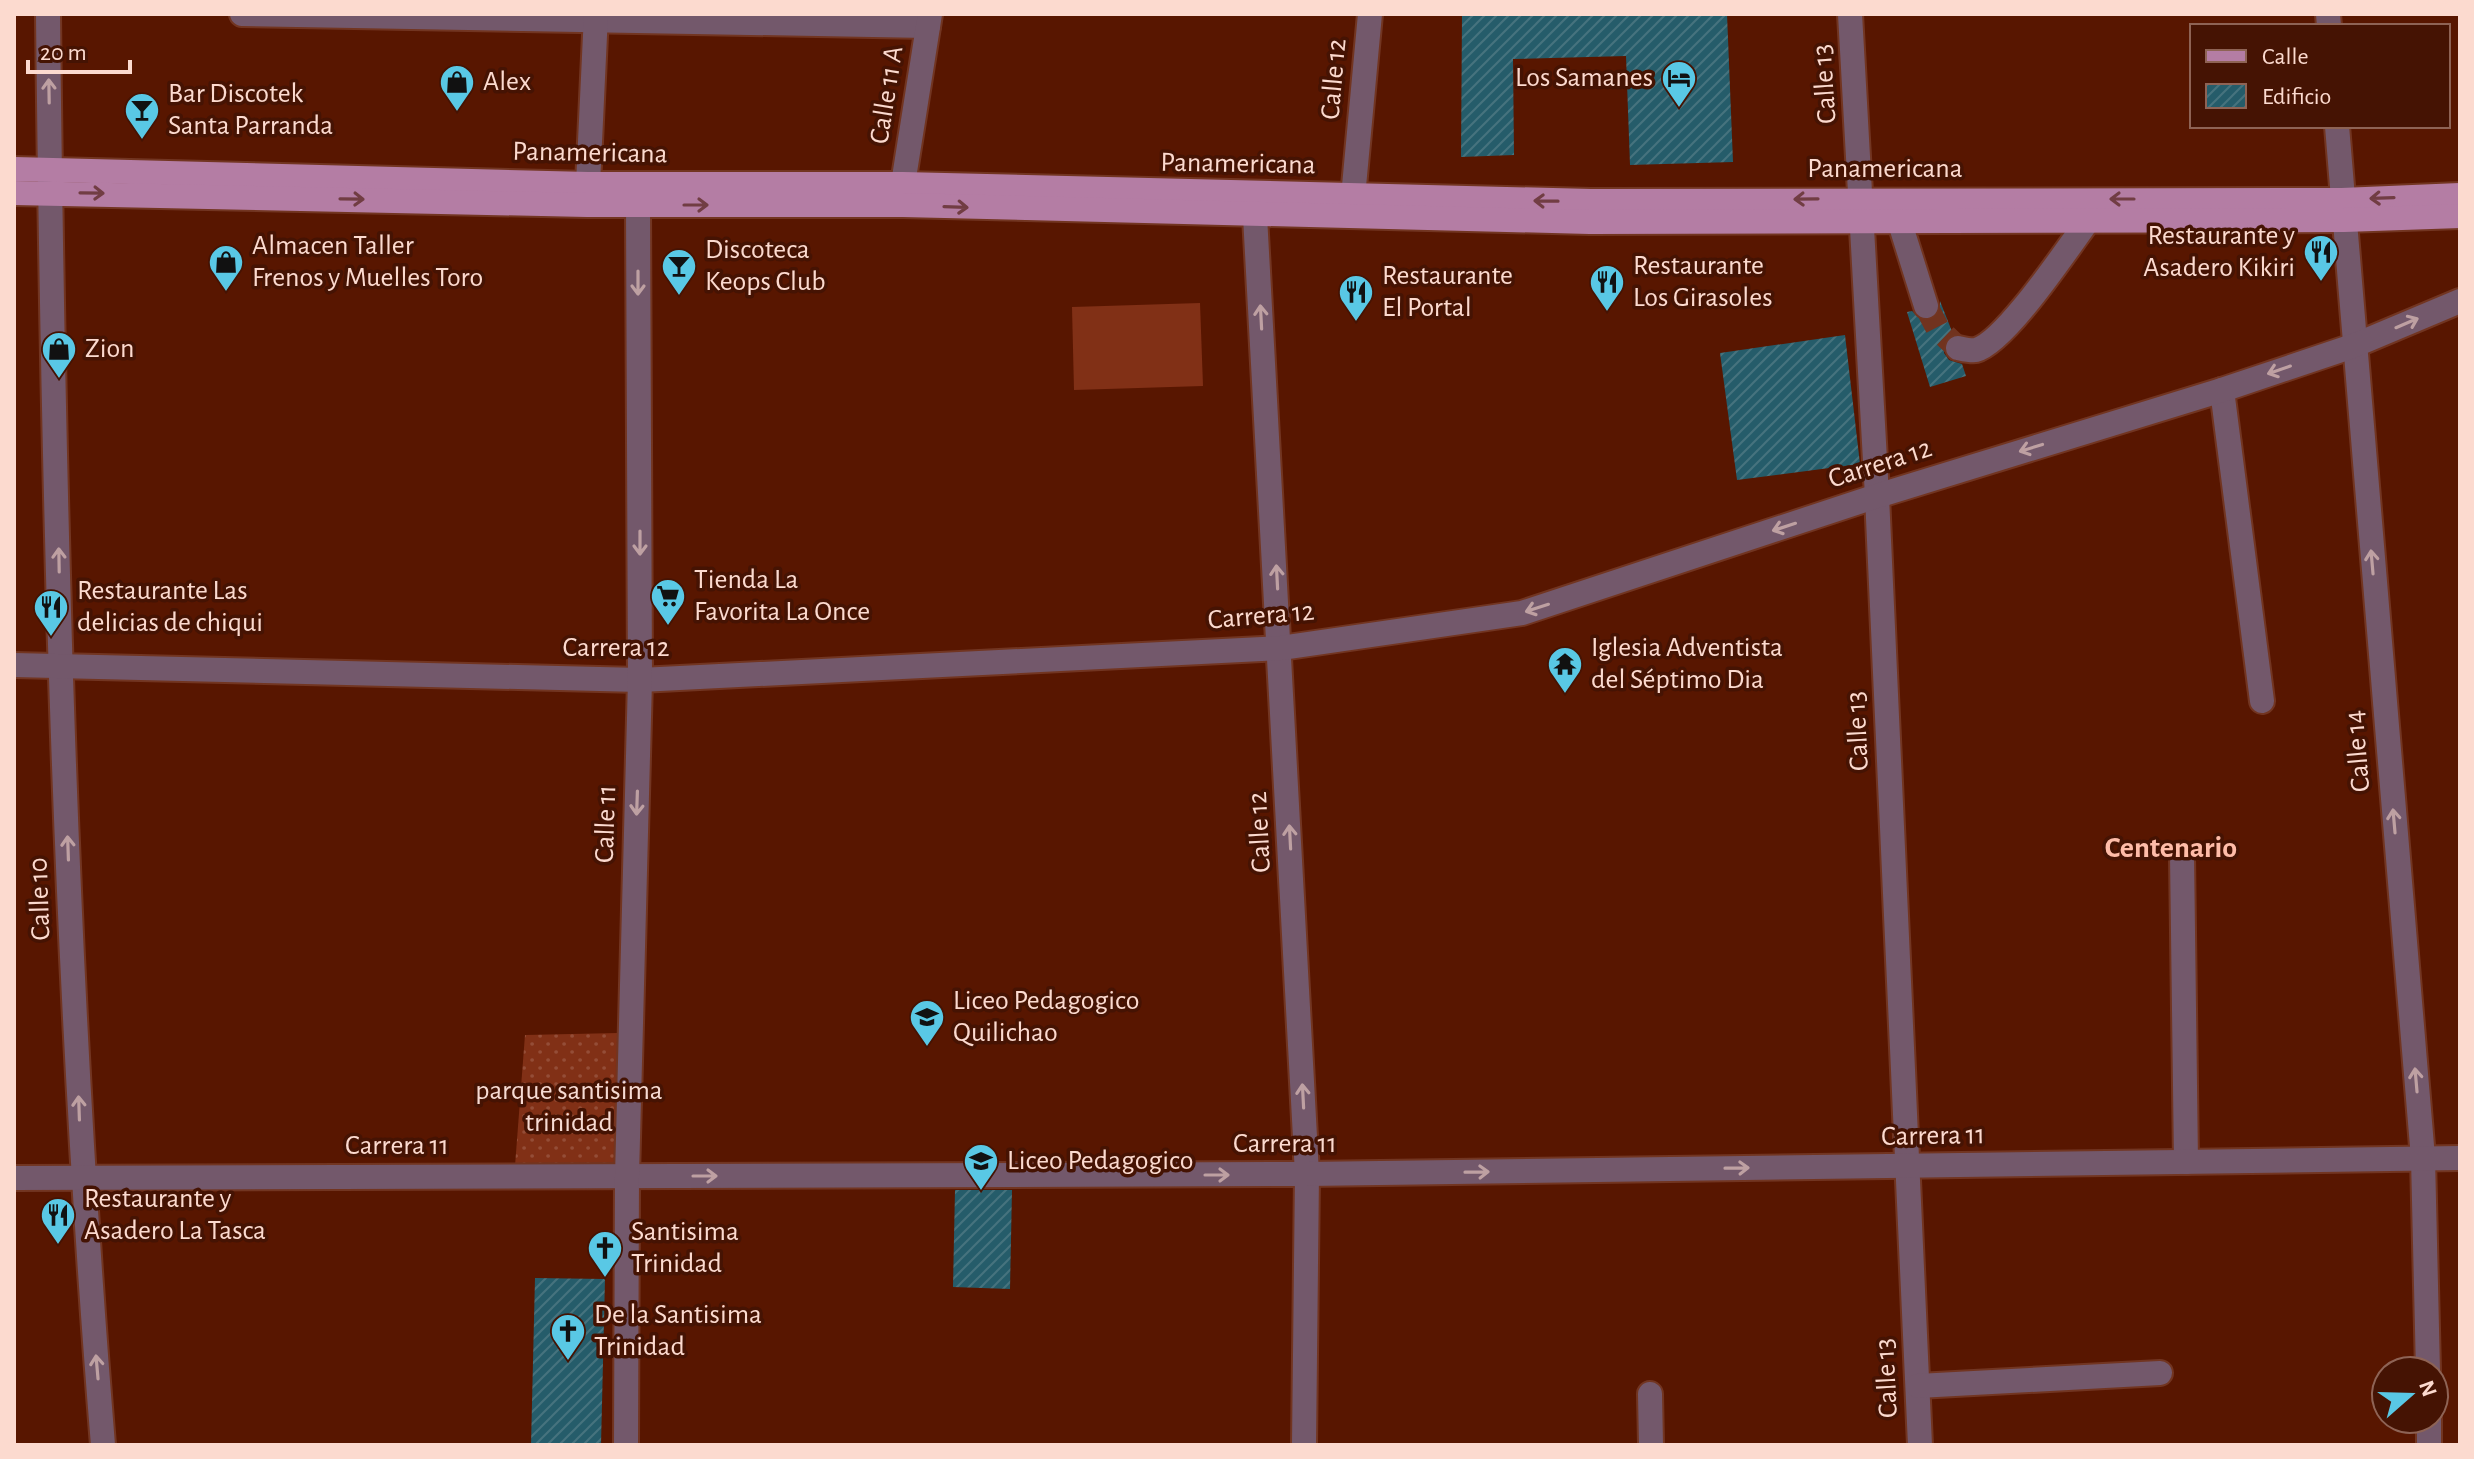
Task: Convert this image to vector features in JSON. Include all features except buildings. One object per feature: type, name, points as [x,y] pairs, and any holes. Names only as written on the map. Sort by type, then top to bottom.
[{"type":"main road","name":"Panamericana","points":[[14,169],[50,180],[638,205],[903,205],[1590,222],[1863,209],[1899,220],[2090,218],[2343,210],[2460,195]]},
{"type":"main road","name":"Panamericana","points":[[14,193],[50,180],[903,184],[1863,209],[2343,210],[2460,216]]},
{"type":"street","name":"Calle 10","points":[[48,14],[61,668],[81,1176],[103,1445]]},
{"type":"street","points":[[242,14],[929,20]]},
{"type":"street","name":"Calle 12","points":[[1353,197],[1370,14]]},
{"type":"street","name":"Calle 13","points":[[1850,14],[1863,209],[1920,1445]]},
{"type":"street","points":[[588,184],[596,17]]},
{"type":"street","name":"Calle 11 A","points":[[903,184],[929,20]]},
{"type":"street","name":"Calle 14","points":[[2337,128],[2423,1158],[2428,1355]]},
{"type":"street","name":"Calle 11","points":[[626,1445],[627,1176],[640,680],[638,205]]},
{"type":"street","name":"Calle 12","points":[[1255,216],[1281,648],[1307,1174],[1304,1445]]},
{"type":"street","points":[[1958,348],[1975,350],[1989,343],[2010,324],[2090,218]]},
{"type":"street","points":[[1899,220],[1926,306]]},
{"type":"street","name":"Carrera 12","points":[[14,665],[640,680],[1281,648],[1522,613],[1877,496],[2222,390],[2353,346],[2460,301]]},
{"type":"street","points":[[2222,390],[2262,701]]},
{"type":"street","points":[[2182,855],[2186,1162]]},
{"type":"street","name":"Carrera 11","points":[[14,1178],[1307,1174],[2460,1158]]},
{"type":"street","points":[[1918,1386],[2160,1373]]},
{"type":"street","points":[[1650,1394],[1651,1445]]},
{"type":"green space","points":[[1200,303],[1203,386],[1074,390],[1072,307]]},
{"type":"green space","name":"parque santisima trinidad","points":[[619,1033],[619,1169],[515,1166],[525,1035]]},
{"type":"tunnel","points":[[1926,306],[1938,329],[1958,348]]},
{"type":"place","name":"Los Samanes","points":[[1679,109]]},
{"type":"place","name":"Alex","points":[[457,113]]},
{"type":"place","name":"Bar Discotek Santa Parranda","points":[[142,141]]},
{"type":"place","name":"Restaurante y Asadero Kikiri","points":[[2321,283]]},
{"type":"place","name":"Almacen Taller Frenos y Muelles Toro","points":[[226,293]]},
{"type":"place","name":"Discoteca Keops Club","points":[[679,297]]},
{"type":"place","name":"Restaurante Los Girasoles","points":[[1607,313]]},
{"type":"place","name":"Restaurante El Portal","points":[[1356,323]]},
{"type":"place","name":"Zion","points":[[59,380]]},
{"type":"place","name":"Tienda La Favorita La Once","points":[[668,627]]},
{"type":"place","name":"Restaurante Las delicias de chiqui","points":[[51,638]]},
{"type":"place","name":"Iglesia Adventista del Séptimo Dia","points":[[1565,695]]},
{"type":"place","name":"Liceo Pedagogico Quilichao","points":[[927,1048]]},
{"type":"place","name":"Liceo Pedagogico","points":[[981,1192]]},
{"type":"place","name":"Restaurante y Asadero La Tasca","points":[[58,1246]]},
{"type":"place","name":"Santisima Trinidad","points":[[605,1279]]},
{"type":"place","name":"De la Santisima Trinidad","points":[[568,1362]]},
{"type":"district","name":"Centenario","points":[[2171,848]]}]
